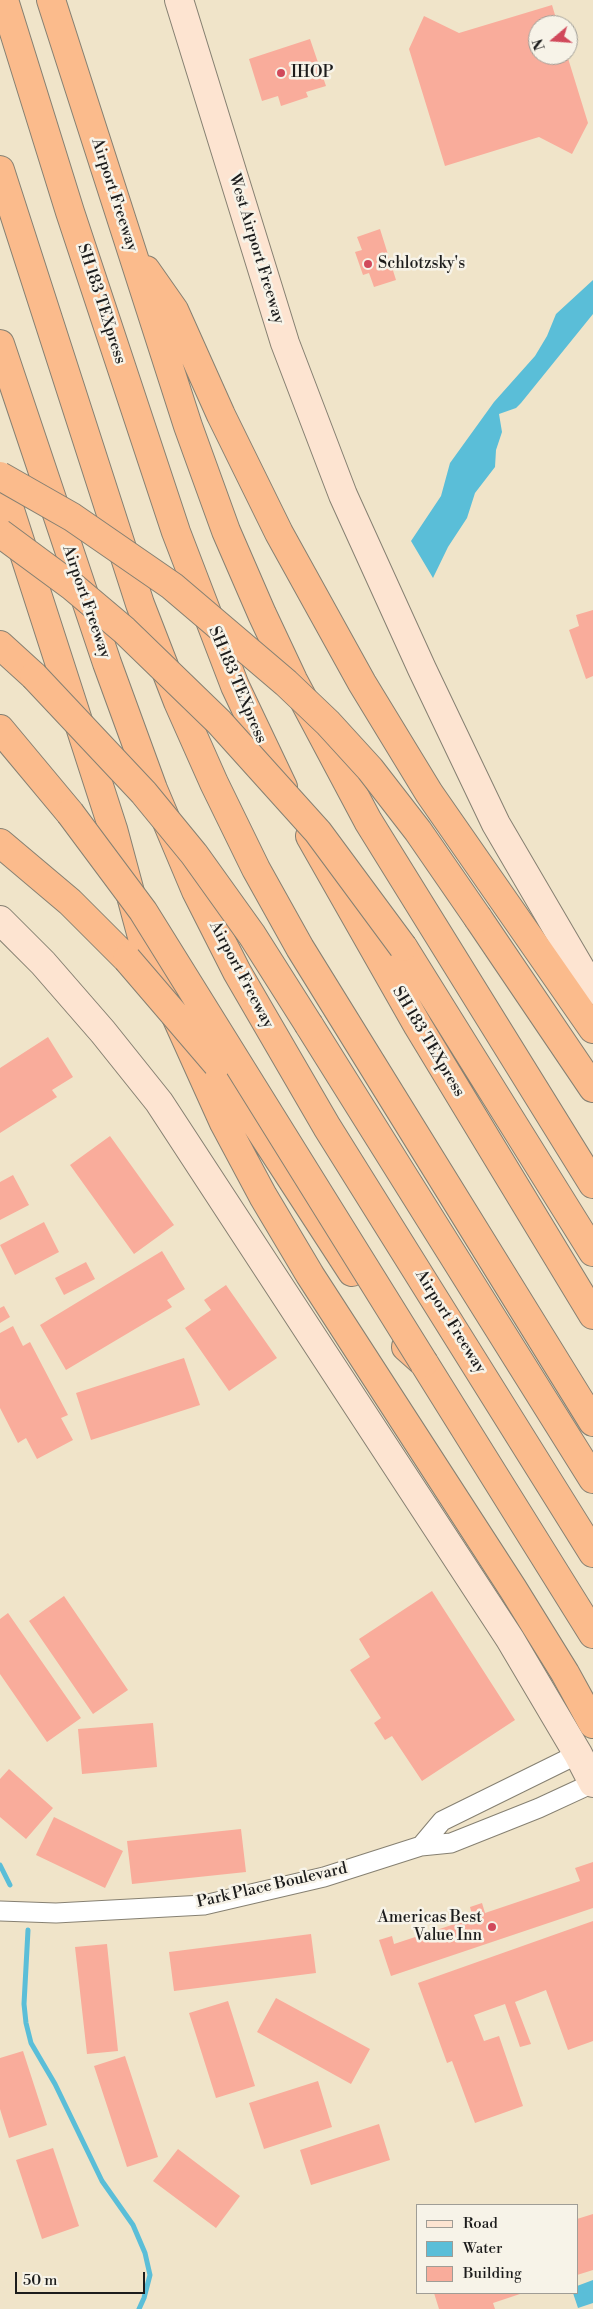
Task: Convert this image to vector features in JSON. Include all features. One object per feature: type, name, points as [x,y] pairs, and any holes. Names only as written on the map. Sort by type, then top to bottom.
[{"type":"highway","name":"SH 183 TEXpress","points":[[4,0],[70,212],[176,532],[235,686],[269,760],[337,886],[418,1026],[593,1315]]},
{"type":"highway","name":"Airport Freeway","points":[[51,0],[188,426],[226,531],[262,614],[293,680],[368,821],[593,1184]]},
{"type":"highway","points":[[0,170],[140,604],[178,702],[214,783],[256,869],[300,948],[593,1422]]},
{"type":"highway","points":[[132,250],[174,310],[221,415],[279,533],[362,683],[429,793],[593,1029]]},
{"type":"highway","name":"Airport Freeway","points":[[0,344],[106,663],[153,789],[196,891],[237,972],[322,1118],[593,1554]]},
{"type":"highway","points":[[0,478],[72,516],[172,586],[286,683],[328,724],[370,769],[418,831],[593,1088]]},
{"type":"highway","points":[[0,478],[113,829],[145,948],[224,1123],[263,1196],[310,1275],[513,1589],[565,1673],[593,1724]]},
{"type":"highway","points":[[0,532],[73,587],[124,630],[219,722],[318,832],[403,947],[593,1252]]},
{"type":"highway","points":[[0,645],[34,676],[144,792],[194,854],[252,935],[593,1479]]},
{"type":"highway","points":[[0,729],[70,813],[143,911],[593,1634]]},
{"type":"highway","points":[[0,843],[70,902],[127,959],[217,1064],[392,1334],[424,1363]]},
{"type":"main road","name":"West Airport Freeway","points":[[179,0],[285,343],[344,495],[422,669],[496,824],[593,990]]},
{"type":"main road","points":[[0,920],[42,963],[104,1032],[159,1102],[510,1639],[593,1783]]},
{"type":"street","points":[[421,1846],[442,1821],[578,1754]]},
{"type":"street","name":"Park Place Boulevard","points":[[0,1911],[56,1912],[204,1905],[324,1877],[421,1846],[451,1843],[539,1808],[593,1783]]},
{"type":"water","points":[[593,280],[593,314],[521,403],[516,408],[499,414],[502,432],[496,450],[495,467],[475,493],[467,518],[448,547],[433,578],[411,541],[441,496],[450,463],[494,402],[535,356],[547,336],[556,314]]},
{"type":"water","points":[[593,2280],[593,2303],[578,2308],[573,2294],[578,2294],[578,2286]]},
{"type":"building","points":[[552,5],[555,15],[528,15],[528,65],[570,65],[588,123],[572,154],[539,137],[445,166],[409,49],[424,16],[459,33]]},
{"type":"building","points":[[310,39],[326,86],[306,92],[308,97],[281,106],[278,96],[262,101],[249,59]]},
{"type":"building","points":[[380,229],[396,280],[374,287],[369,273],[363,275],[355,252],[362,250],[357,237]]},
{"type":"building","points":[[593,610],[593,676],[586,679],[569,630],[579,626],[576,615]]},
{"type":"building","points":[[48,1037],[73,1077],[52,1090],[57,1097],[0,1133],[0,1068]]},
{"type":"building","points":[[110,1136],[174,1225],[134,1254],[70,1165]]},
{"type":"building","points":[[13,1175],[29,1205],[0,1220],[0,1182]]},
{"type":"building","points":[[44,1222],[59,1252],[15,1275],[0,1245]]},
{"type":"building","points":[[162,1251],[185,1289],[167,1300],[172,1307],[66,1370],[40,1325]]},
{"type":"building","points":[[86,1262],[95,1279],[64,1295],[55,1278]]},
{"type":"building","points":[[226,1285],[277,1358],[229,1391],[185,1328],[211,1310],[204,1300]]},
{"type":"building","points":[[4,1306],[10,1317],[0,1323],[0,1308]]},
{"type":"building","points":[[13,1326],[23,1346],[30,1342],[68,1415],[61,1418],[73,1440],[37,1459],[26,1438],[18,1443],[0,1408],[0,1333]]},
{"type":"building","points":[[184,1358],[200,1405],[91,1440],[76,1393]]},
{"type":"building","points":[[432,1591],[515,1720],[422,1781],[392,1736],[385,1740],[374,1723],[381,1718],[350,1670],[370,1657],[359,1639]]},
{"type":"building","points":[[64,1596],[128,1690],[93,1714],[29,1621]]},
{"type":"building","points":[[8,1613],[81,1718],[47,1742],[0,1674],[0,1619]]},
{"type":"building","points":[[153,1723],[157,1767],[82,1774],[78,1729]]},
{"type":"building","points":[[9,1769],[53,1808],[26,1839],[0,1817],[0,1779]]},
{"type":"building","points":[[54,1817],[123,1851],[105,1888],[36,1855]]},
{"type":"building","points":[[241,1829],[246,1872],[132,1884],[127,1841]]},
{"type":"building","name":"Americas Best Value Inn","points":[[593,1862],[593,1908],[391,1976],[379,1940],[392,1936],[394,1944],[473,1918],[470,1907],[482,1903],[485,1913],[580,1881],[575,1868]]},
{"type":"building","points":[[593,1921],[593,2041],[568,2050],[546,1990],[515,2002],[531,2044],[520,2047],[505,2004],[474,2015],[484,2041],[499,2036],[523,2106],[475,2123],[452,2061],[447,2063],[418,1983]]},
{"type":"building","points":[[311,1934],[316,1973],[174,1991],[169,1952]]},
{"type":"building","points":[[107,1944],[118,2051],[87,2054],[75,1947]]},
{"type":"building","points":[[276,1998],[370,2049],[351,2084],[257,2032]]},
{"type":"building","points":[[228,2001],[255,2086],[216,2098],[189,2013]]},
{"type":"building","points":[[23,2051],[47,2125],[9,2138],[0,2109],[0,2058]]},
{"type":"building","points":[[125,2056],[158,2157],[127,2167],[94,2066]]},
{"type":"building","points":[[318,2081],[332,2127],[264,2149],[249,2103]]},
{"type":"building","points":[[379,2124],[390,2160],[311,2185],[300,2150]]},
{"type":"building","points":[[53,2148],[79,2226],[42,2239],[16,2160]]},
{"type":"building","points":[[178,2149],[240,2196],[216,2228],[153,2181]]},
{"type":"building","points":[[593,2214],[593,2270],[578,2275],[578,2219]]},
{"type":"building","points":[[434,2294],[520,2294],[493,2303],[495,2309],[439,2309]]},
{"type":"waterway","points":[[0,1865],[10,1885]]},
{"type":"waterway","points":[[28,1930],[24,2004],[31,2043],[55,2084],[102,2181],[133,2225],[145,2253],[150,2275],[139,2309]]},
{"type":"place","name":"IHOP","points":[[281,73]]},
{"type":"place","name":"Schlotzsky's","points":[[368,264]]},
{"type":"place","name":"Americas Best Value Inn","points":[[492,1927]]}]
